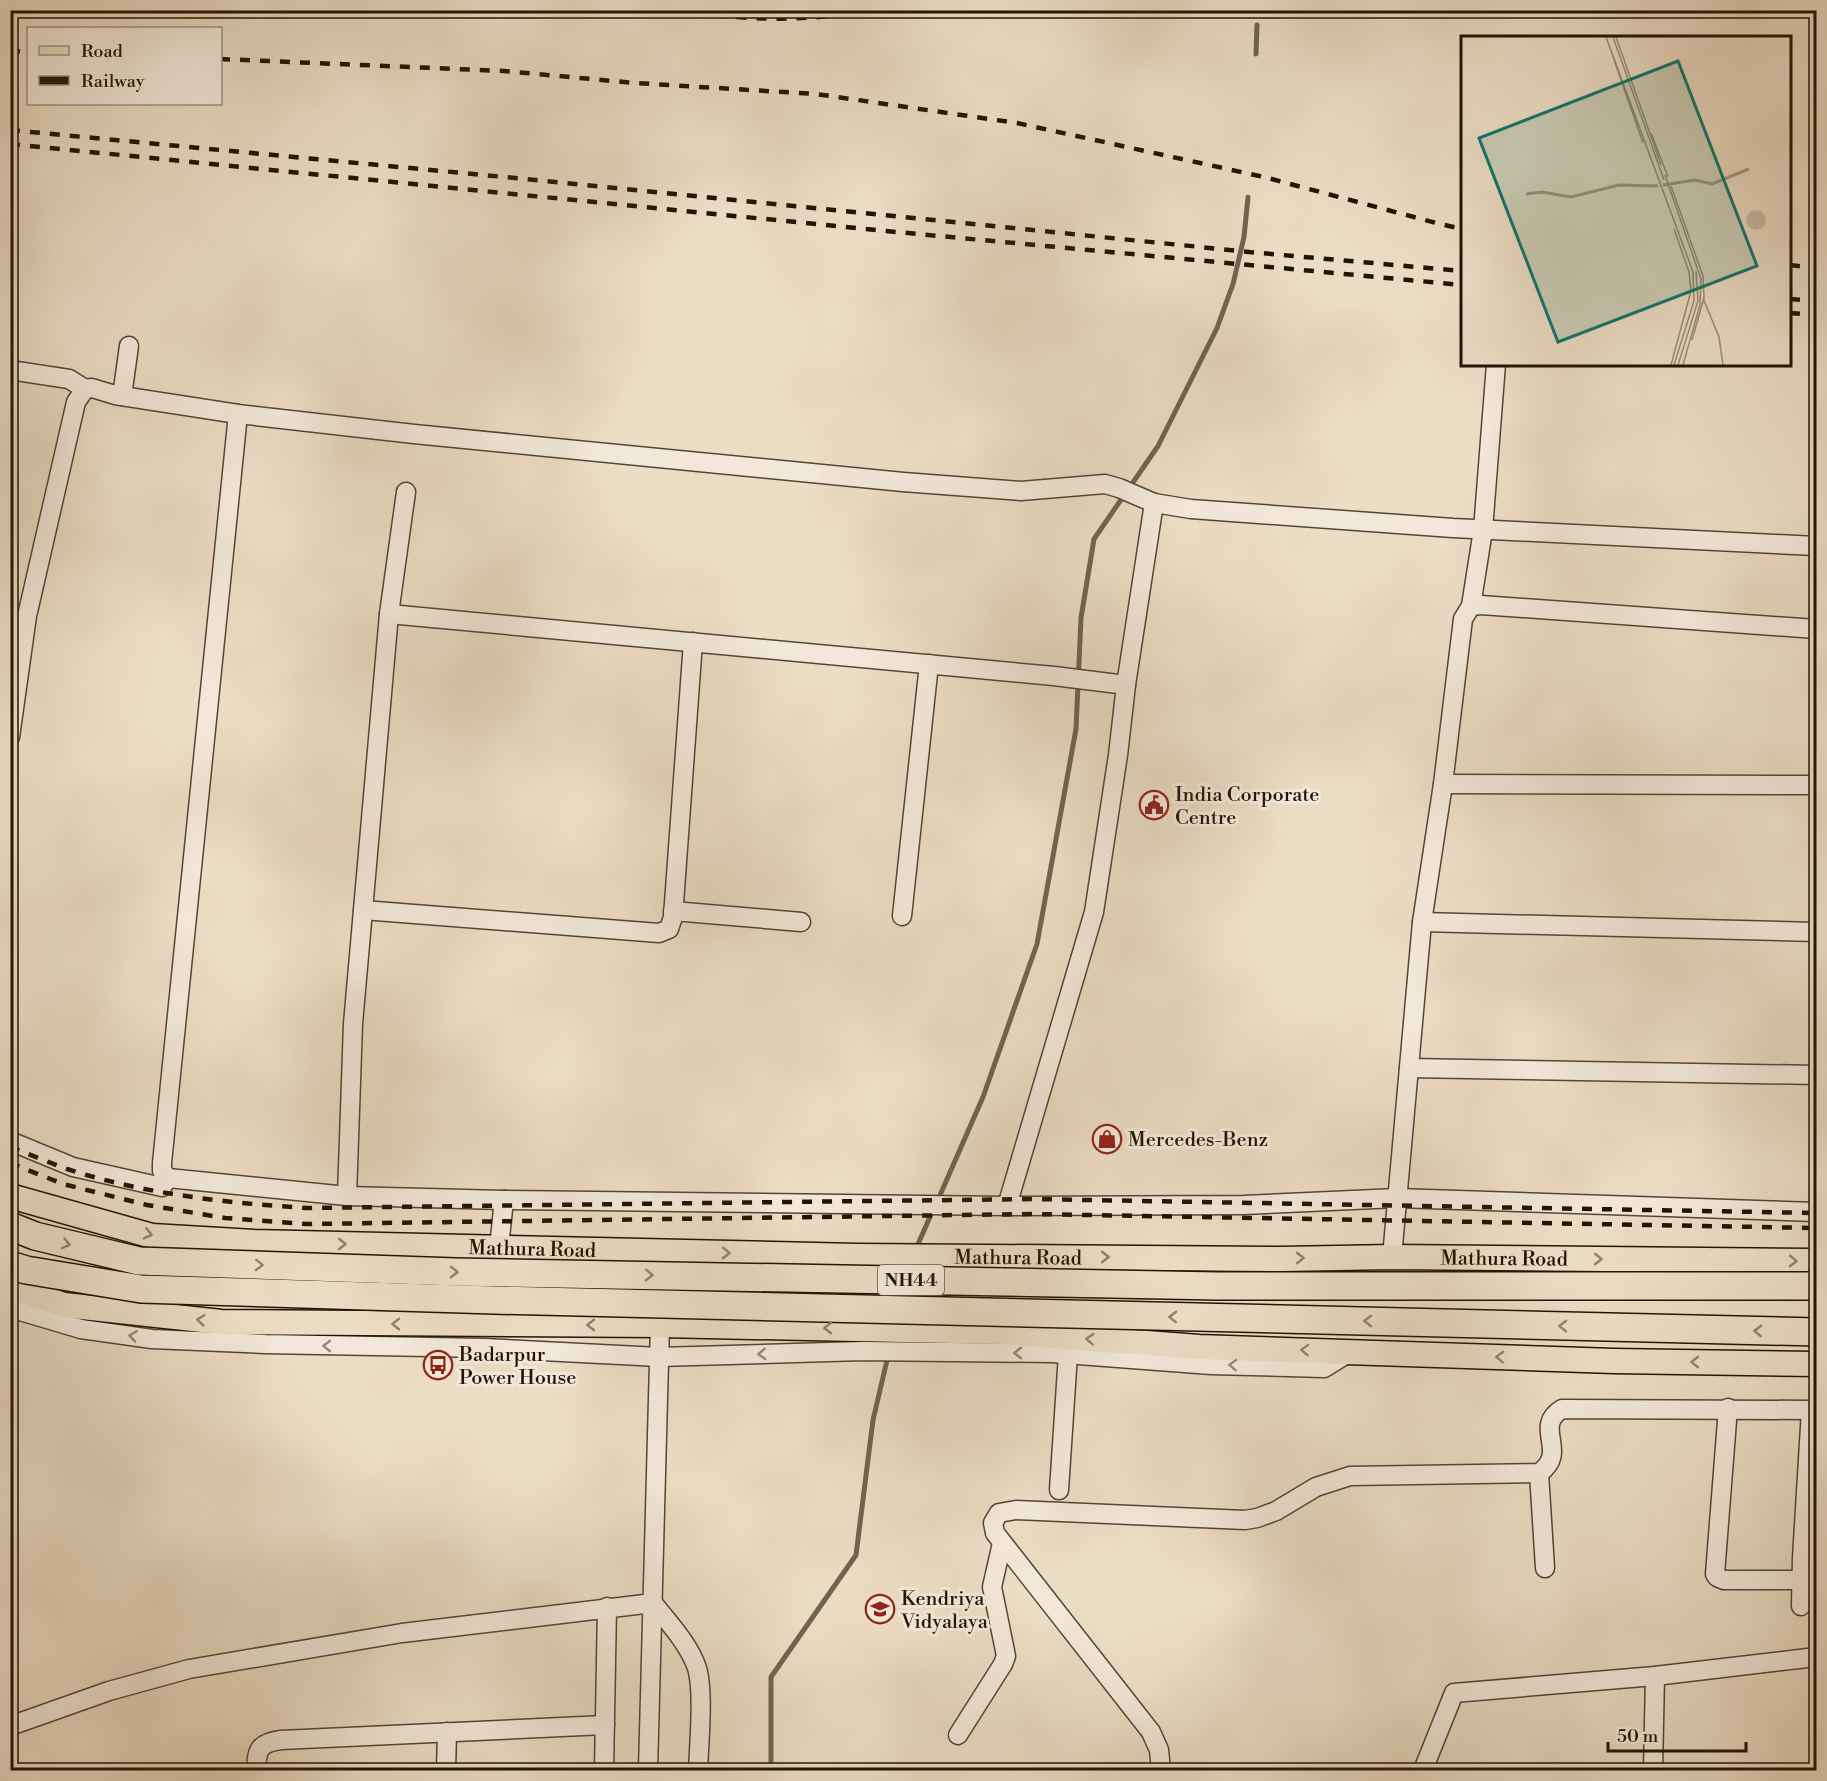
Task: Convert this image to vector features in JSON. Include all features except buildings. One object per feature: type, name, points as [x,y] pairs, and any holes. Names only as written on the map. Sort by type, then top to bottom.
[{"type":"highway","name":"Mathura Road","points":[[10,1226],[35,1236],[139,1261],[456,1272],[1218,1286],[1816,1286]]},
{"type":"highway","name":"NH44","points":[[10,1265],[26,1270],[153,1289],[494,1300],[1816,1332]]},
{"type":"main road","name":"Mathura Road","points":[[10,1196],[152,1236],[254,1242],[913,1256],[1816,1261]]},
{"type":"main road","points":[[486,1324],[499,1247]]},
{"type":"main road","points":[[754,1328],[761,1253]]},
{"type":"main road","points":[[10,1286],[64,1305],[221,1322],[660,1325],[899,1337],[1001,1332],[1199,1347],[1614,1361],[1816,1364]]},
{"type":"street","points":[[122,396],[129,346]]},
{"type":"street","points":[[1392,1257],[1422,922],[1443,784],[1463,619],[1471,606],[1483,530],[1496,366]]},
{"type":"street","points":[[10,370],[69,378],[85,389],[92,388],[122,396],[238,414],[957,486],[1022,491],[1094,484],[1126,491],[1154,503],[1191,510],[1483,530],[1816,546]]},
{"type":"street","points":[[10,736],[27,615],[76,402],[85,389]]},
{"type":"street","points":[[238,414],[199,813],[167,1099],[162,1171],[168,1178],[347,1196],[504,1200],[1007,1206],[1243,1205],[1397,1198],[1816,1212]]},
{"type":"street","points":[[347,1196],[351,1052],[389,614],[406,492]]},
{"type":"street","points":[[1007,1206],[1094,912],[1116,766],[1117,683],[1154,503]]},
{"type":"street","points":[[1471,606],[1816,629]]},
{"type":"street","points":[[389,614],[1117,683]]},
{"type":"street","points":[[363,910],[659,933],[669,929],[673,911],[693,642]]},
{"type":"street","points":[[902,916],[929,664]]},
{"type":"street","points":[[1443,784],[1816,785]]},
{"type":"street","points":[[673,911],[801,922]]},
{"type":"street","points":[[1422,922],[1816,932]]},
{"type":"street","points":[[1409,1068],[1816,1075]]},
{"type":"street","points":[[10,1141],[73,1167],[162,1187],[168,1178]]},
{"type":"street","points":[[499,1247],[504,1200]]},
{"type":"street","points":[[10,1308],[81,1329],[152,1339],[265,1344],[484,1348],[659,1357],[862,1351],[899,1337],[1068,1354],[1211,1365],[1324,1368],[1350,1352]]},
{"type":"street","points":[[484,1348],[486,1324]]},
{"type":"street","points":[[648,1770],[660,1325]]},
{"type":"street","points":[[1059,1490],[1068,1354]]},
{"type":"street","points":[[1728,1408],[1715,1574],[1721,1580],[1802,1580]]},
{"type":"street","points":[[1161,1770],[1159,1750],[1151,1732],[995,1533],[993,1523],[999,1513],[1009,1510],[1245,1520],[1276,1511],[1316,1487],[1350,1476],[1539,1473],[1550,1463],[1552,1455],[1551,1420],[1554,1414],[1562,1409],[1811,1410],[1801,1606]]},
{"type":"street","points":[[1539,1473],[1545,1568]]},
{"type":"street","points":[[958,1735],[1006,1656],[992,1587],[1002,1543]]},
{"type":"street","points":[[10,1726],[109,1691],[189,1669],[402,1633],[652,1602]]},
{"type":"street","points":[[652,1602],[684,1644],[697,1668],[700,1696],[699,1770]]},
{"type":"street","points":[[604,1770],[607,1607]]},
{"type":"street","points":[[1423,1770],[1454,1693],[1655,1676],[1816,1657]]},
{"type":"street","points":[[1653,1770],[1655,1676]]},
{"type":"street","points":[[256,1770],[257,1756],[262,1746],[269,1742],[604,1725]]},
{"type":"street","points":[[446,1770],[447,1732]]},
{"type":"waterway","points":[[1256,54],[1257,25]]},
{"type":"waterway","points":[[937,1202],[983,1097],[1037,944],[1076,729],[1081,618],[1094,539],[1158,446],[1217,328],[1233,284],[1244,237],[1248,197]]},
{"type":"waterway","points":[[915,1251],[933,1210]]},
{"type":"waterway","points":[[771,1770],[771,1677],[856,1555],[873,1420],[888,1356]]},
{"type":"railway","points":[[677,10],[772,19],[820,17],[867,10]]},
{"type":"railway","points":[[10,51],[27,52]]},
{"type":"railway","points":[[222,59],[504,71],[635,83],[816,94],[1017,123],[1264,177],[1461,229]]},
{"type":"railway","points":[[10,130],[1461,271]]},
{"type":"railway","points":[[10,144],[886,231],[1461,285]]},
{"type":"railway","points":[[1791,265],[1816,268]]},
{"type":"railway","points":[[1791,299],[1816,301]]},
{"type":"railway","points":[[1791,313],[1816,315]]},
{"type":"railway","points":[[10,1147],[96,1178],[155,1191],[216,1200],[307,1208],[1033,1199],[1816,1213]]},
{"type":"railway","points":[[10,1163],[63,1184],[147,1205],[225,1218],[307,1224],[1033,1214],[1816,1228]]},
{"type":"place","name":"India Corporate Centre","points":[[1154,805]]},
{"type":"place","name":"Mercedes-Benz","points":[[1107,1139]]},
{"type":"place","name":"Badarpur Power House","points":[[438,1365]]},
{"type":"place","name":"Kendriya Vidyalaya","points":[[880,1609]]}]
